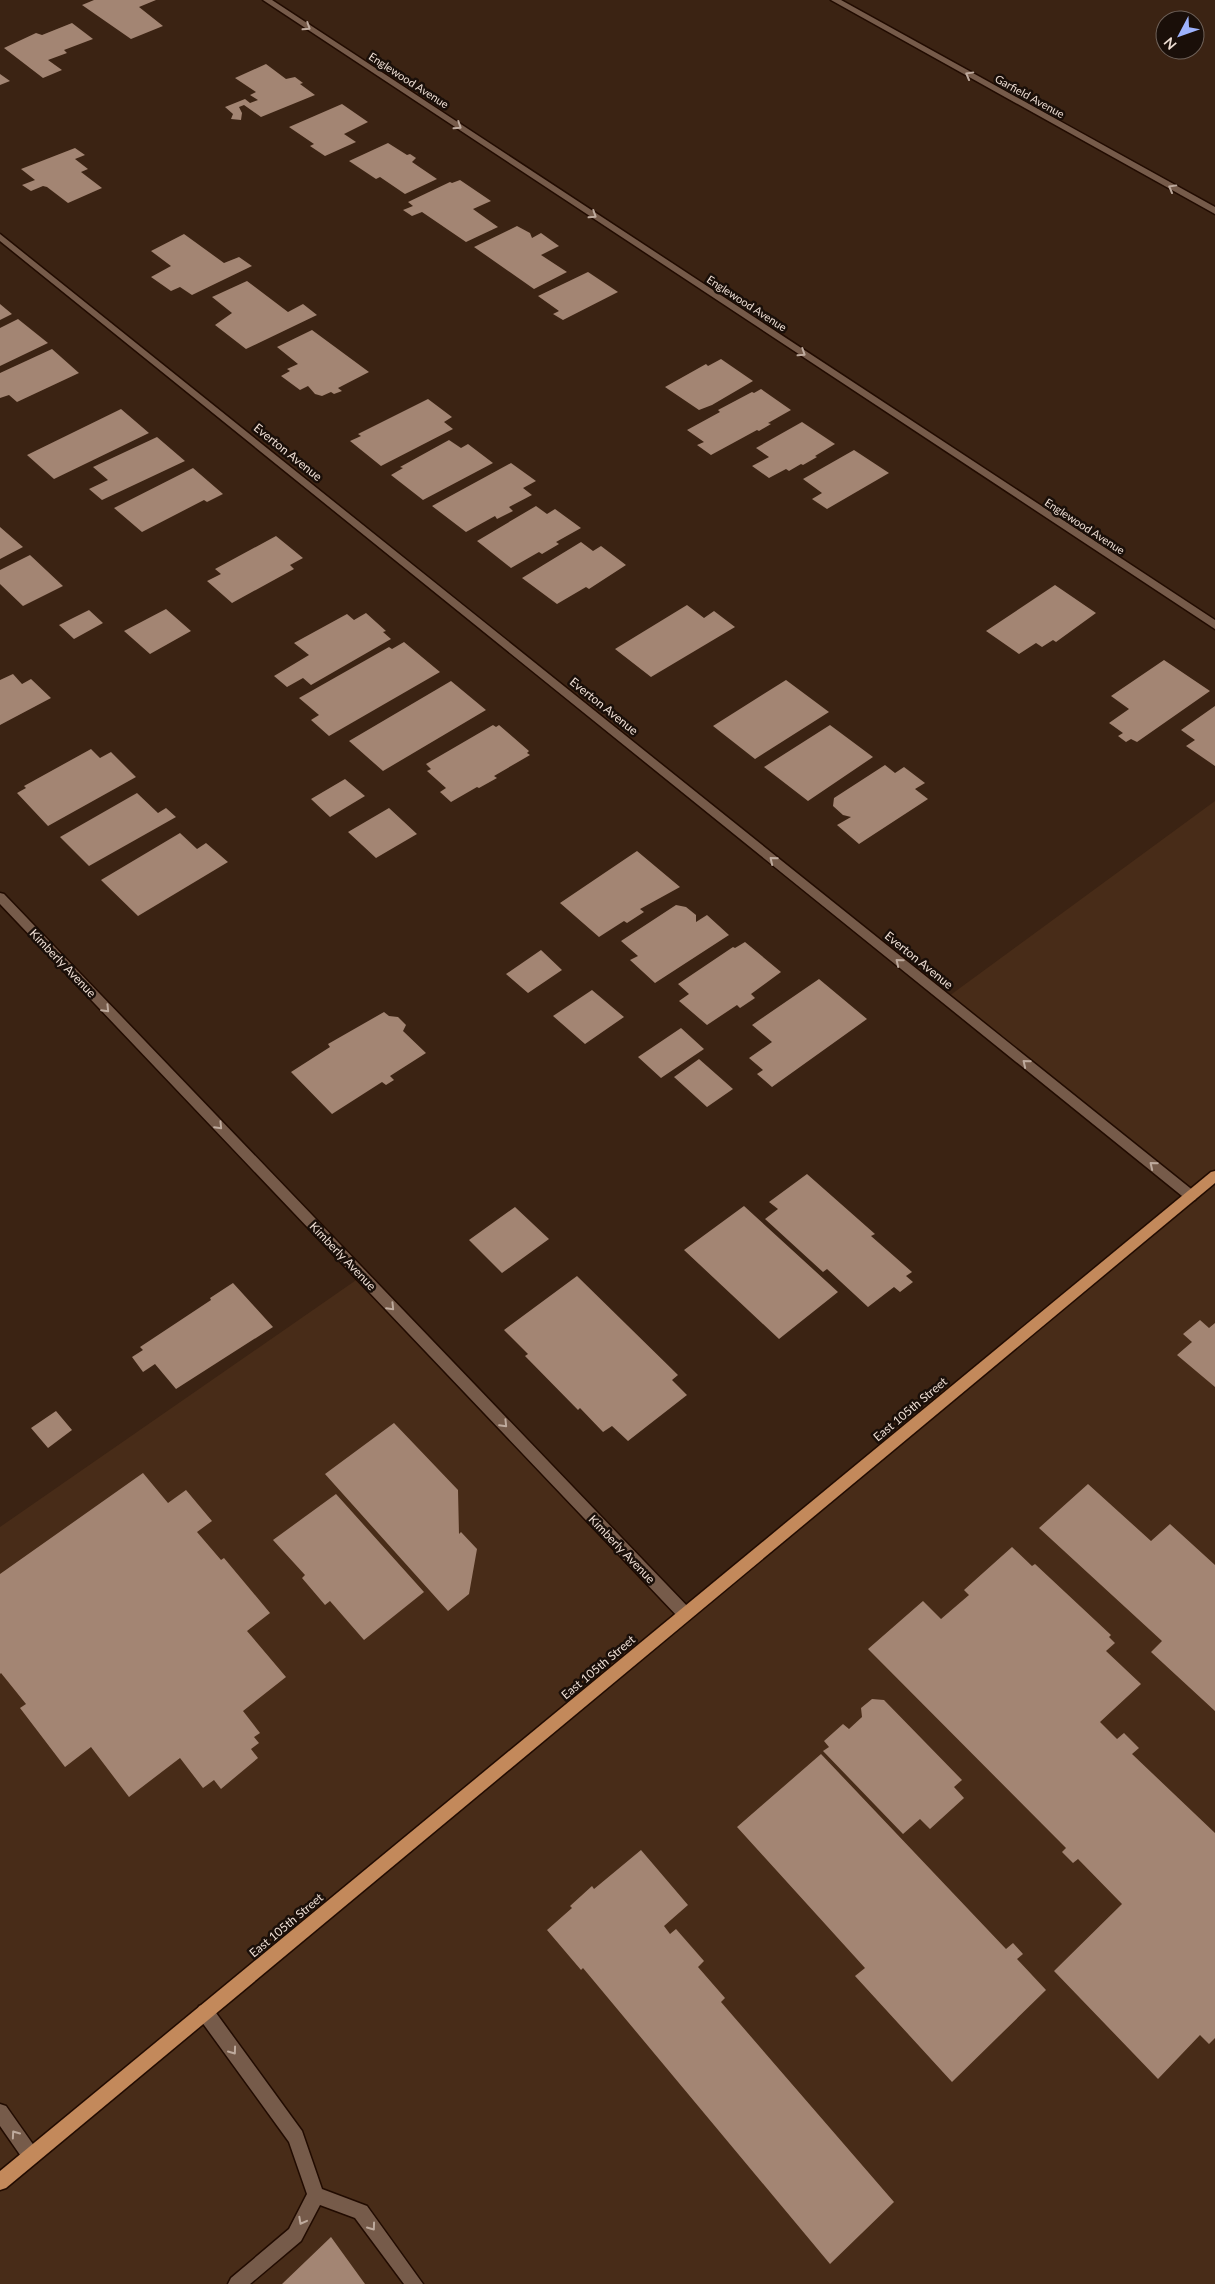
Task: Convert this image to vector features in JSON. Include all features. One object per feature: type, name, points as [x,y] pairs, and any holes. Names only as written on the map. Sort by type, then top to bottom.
[{"type":"main road","name":"East 105th Street","points":[[0,2182],[1215,1176]]},
{"type":"street","name":"Englewood Avenue","points":[[267,0],[1215,625]]},
{"type":"street","name":"Garfield Avenue","points":[[835,0],[1215,211]]},
{"type":"street","name":"Everton Avenue","points":[[0,237],[1190,1196]]},
{"type":"street","name":"Kimberly Avenue","points":[[0,898],[685,1614]]},
{"type":"street","points":[[205,2012],[296,2137],[316,2194],[295,2236],[237,2284]]},
{"type":"street","points":[[0,2112],[31,2156]]},
{"type":"street","points":[[316,2194],[362,2212],[414,2284]]},
{"type":"shaded area","points":[[1215,801],[1215,2284],[0,2284],[0,1527],[362,1276],[685,1614],[1190,1196],[945,999]]},
{"type":"building","points":[[94,0],[156,0],[139,7],[163,26],[131,39],[82,5]]},
{"type":"building","points":[[72,23],[93,39],[64,50],[67,53],[48,60],[62,70],[43,78],[4,48],[36,33],[42,35]]},
{"type":"building","points":[[266,64],[286,79],[295,77],[303,83],[300,84],[315,95],[261,117],[244,105],[239,107],[242,113],[241,120],[231,119],[233,114],[225,107],[245,99],[250,103],[258,100],[250,95],[256,92],[235,78]]},
{"type":"building","points":[[0,74],[10,81],[0,85]]},
{"type":"building","points":[[342,104],[368,122],[344,134],[356,142],[325,156],[310,146],[314,144],[289,127]]},
{"type":"building","points":[[388,143],[407,155],[410,154],[416,158],[412,162],[437,179],[405,194],[380,177],[376,179],[349,161]]},
{"type":"building","points":[[75,148],[85,155],[75,159],[88,169],[81,172],[102,188],[68,203],[47,187],[43,186],[31,191],[22,185],[35,180],[21,169]]},
{"type":"building","points":[[460,180],[491,201],[473,209],[498,227],[466,242],[422,212],[412,216],[403,210],[413,206],[408,202],[450,182]]},
{"type":"building","points":[[517,226],[530,233],[532,238],[541,233],[559,246],[541,255],[567,272],[534,289],[474,247]]},
{"type":"building","points":[[184,234],[224,263],[239,257],[252,266],[192,295],[180,287],[171,291],[151,277],[171,266],[151,251]]},
{"type":"building","points":[[588,272],[618,292],[563,320],[553,314],[559,311],[538,296]]},
{"type":"building","points":[[247,281],[288,312],[303,304],[317,315],[246,349],[215,325],[232,313],[212,297]]},
{"type":"building","points":[[0,304],[12,314],[0,320]]},
{"type":"building","points":[[18,319],[48,343],[0,366],[0,328]]},
{"type":"building","points":[[312,330],[369,372],[338,388],[342,391],[334,394],[331,392],[322,396],[315,394],[308,386],[300,390],[281,376],[290,371],[287,369],[298,364],[277,347]]},
{"type":"building","points":[[52,349],[79,373],[17,402],[9,395],[0,398],[0,373]]},
{"type":"building","points":[[721,359],[753,381],[712,405],[699,410],[665,387],[706,364],[708,366]]},
{"type":"building","points":[[761,389],[791,410],[768,423],[771,424],[759,431],[757,430],[711,455],[697,445],[704,442],[687,430],[720,412],[718,410]]},
{"type":"building","points":[[428,399],[452,417],[444,422],[453,429],[381,466],[350,441],[361,436],[358,434]]},
{"type":"building","points":[[121,409],[149,433],[54,479],[27,455]]},
{"type":"building","points":[[802,422],[835,444],[803,465],[801,464],[789,471],[786,469],[769,478],[752,466],[769,457],[756,448]]},
{"type":"building","points":[[157,437],[185,461],[102,500],[89,489],[108,480],[93,467]]},
{"type":"building","points":[[449,440],[461,448],[468,444],[493,463],[423,500],[391,475],[403,468],[400,467]]},
{"type":"building","points":[[854,450],[889,473],[827,509],[812,499],[822,493],[803,479]]},
{"type":"building","points":[[511,463],[536,481],[523,488],[532,495],[509,507],[513,511],[497,519],[495,516],[466,532],[432,506]]},
{"type":"building","points":[[193,468],[223,494],[207,502],[204,500],[142,532],[114,508]]},
{"type":"building","points":[[536,506],[547,514],[555,509],[581,528],[556,542],[559,544],[542,554],[539,552],[511,568],[477,541]]},
{"type":"building","points":[[0,527],[23,547],[0,559]]},
{"type":"building","points":[[276,536],[303,558],[290,565],[294,569],[232,603],[207,581],[221,574],[215,569]]},
{"type":"building","points":[[581,542],[593,551],[601,546],[626,565],[589,589],[586,587],[557,604],[522,578]]},
{"type":"building","points":[[30,555],[63,586],[23,606],[0,584],[0,570]]},
{"type":"building","points":[[1055,585],[1096,613],[1056,642],[1053,640],[1042,647],[1036,643],[1019,654],[986,631]]},
{"type":"building","points":[[687,605],[704,618],[714,611],[735,627],[651,677],[615,649]]},
{"type":"building","points":[[166,609],[191,631],[150,654],[124,631]]},
{"type":"building","points":[[89,610],[103,623],[74,639],[59,625]]},
{"type":"building","points":[[366,613],[386,631],[383,632],[391,639],[311,685],[303,678],[287,687],[274,676],[309,655],[294,643],[347,614],[354,620]]},
{"type":"building","points":[[404,642],[440,672],[329,736],[311,720],[319,715],[299,698],[389,647],[392,649]]},
{"type":"building","points":[[1164,660],[1210,691],[1137,742],[1131,739],[1126,742],[1118,736],[1123,733],[1109,723],[1129,709],[1111,696]]},
{"type":"building","points":[[13,674],[22,684],[31,679],[51,698],[0,725],[0,680]]},
{"type":"building","points":[[786,680],[829,712],[755,759],[713,726]]},
{"type":"building","points":[[451,681],[486,710],[383,771],[349,741]]},
{"type":"building","points":[[1215,706],[1215,766],[1186,746],[1195,740],[1181,730]]},
{"type":"building","points":[[493,725],[496,727],[499,725],[529,751],[527,753],[530,755],[494,776],[497,778],[451,802],[440,792],[446,788],[427,771],[431,769],[426,764]]},
{"type":"building","points":[[830,725],[873,757],[808,801],[764,767]]},
{"type":"building","points":[[91,749],[100,758],[111,752],[136,777],[48,826],[17,793],[26,788],[24,786]]},
{"type":"building","points":[[885,765],[895,773],[904,767],[925,783],[915,789],[928,799],[859,844],[837,825],[851,817],[843,815],[833,806],[834,798]]},
{"type":"building","points":[[345,779],[365,796],[330,817],[311,799]]},
{"type":"building","points":[[137,793],[158,813],[166,808],[176,817],[89,866],[60,837]]},
{"type":"building","points":[[389,808],[417,834],[376,858],[348,832]]},
{"type":"building","points":[[180,833],[197,849],[206,843],[228,862],[138,916],[101,880]]},
{"type":"building","points":[[637,851],[680,887],[640,909],[644,912],[627,923],[624,921],[599,937],[560,903]]},
{"type":"building","points":[[676,905],[686,907],[696,915],[696,922],[707,915],[729,935],[655,983],[630,960],[638,956],[621,941]]},
{"type":"building","points":[[745,942],[781,972],[751,994],[755,998],[740,1008],[737,1005],[707,1025],[679,1001],[689,994],[678,984],[733,947],[735,948]]},
{"type":"building","points":[[541,950],[562,970],[528,993],[506,974]]},
{"type":"building","points":[[819,979],[867,1019],[772,1087],[757,1074],[763,1070],[749,1058],[772,1042],[752,1025]]},
{"type":"building","points":[[592,990],[624,1017],[585,1044],[553,1016]]},
{"type":"building","points":[[384,1012],[389,1016],[398,1017],[406,1025],[403,1031],[426,1053],[390,1076],[394,1080],[386,1085],[382,1082],[332,1114],[291,1072],[330,1047],[328,1044]]},
{"type":"building","points":[[681,1028],[704,1049],[661,1078],[638,1057]]},
{"type":"building","points":[[699,1059],[733,1089],[707,1107],[674,1077]]},
{"type":"building","points":[[807,1174],[875,1234],[871,1236],[912,1272],[906,1276],[913,1282],[900,1292],[894,1287],[868,1307],[827,1269],[823,1272],[765,1219],[778,1209],[769,1202]]},
{"type":"building","points":[[744,1206],[838,1292],[779,1339],[684,1250]]},
{"type":"building","points":[[515,1207],[549,1239],[502,1273],[469,1240]]},
{"type":"building","points":[[577,1276],[678,1375],[672,1380],[687,1395],[628,1441],[612,1426],[603,1432],[580,1408],[578,1410],[525,1356],[528,1354],[504,1330]]},
{"type":"building","points":[[233,1283],[273,1327],[176,1389],[155,1364],[143,1372],[132,1357],[143,1350],[140,1347],[211,1300],[210,1298]]},
{"type":"building","points":[[1200,1320],[1209,1328],[1215,1323],[1215,1387],[1177,1355],[1192,1342],[1183,1334]]},
{"type":"building","points":[[56,1411],[72,1430],[48,1448],[31,1428]]},
{"type":"building","points":[[394,1423],[458,1490],[459,1534],[461,1532],[477,1549],[469,1594],[448,1611],[325,1474]]},
{"type":"building","points":[[143,1473],[168,1503],[186,1490],[212,1521],[197,1532],[221,1560],[224,1558],[270,1613],[247,1631],[286,1677],[243,1711],[260,1733],[254,1737],[259,1743],[251,1749],[258,1758],[221,1789],[214,1780],[203,1788],[180,1758],[129,1797],[91,1747],[65,1767],[20,1708],[26,1704],[0,1674],[0,1574]]},
{"type":"building","points":[[1088,1484],[1151,1541],[1170,1524],[1215,1565],[1215,1711],[1151,1652],[1162,1641],[1039,1528]]},
{"type":"building","points":[[336,1494],[424,1592],[364,1640],[330,1601],[325,1605],[302,1578],[305,1575],[273,1540]]},
{"type":"building","points":[[1012,1547],[1032,1566],[1035,1564],[1111,1635],[1109,1637],[1115,1643],[1106,1651],[1141,1684],[1100,1722],[1117,1739],[1124,1733],[1139,1748],[1132,1754],[1215,1833],[1215,2038],[1209,2044],[1200,2035],[1158,2079],[1054,1971],[1122,1904],[1078,1859],[1073,1863],[1062,1852],[1066,1848],[868,1649],[923,1601],[941,1619],[969,1595],[964,1590]]},
{"type":"building","points":[[872,1699],[884,1700],[962,1780],[954,1787],[964,1798],[930,1829],[920,1819],[903,1834],[823,1751],[829,1747],[824,1741],[843,1724],[849,1729],[862,1717],[861,1708]]},
{"type":"building","points":[[821,1754],[1006,1949],[1013,1943],[1023,1954],[1017,1959],[1046,1990],[952,2082],[855,1976],[865,1968],[737,1827]]},
{"type":"building","points":[[641,1850],[688,1905],[664,1926],[670,1934],[676,1929],[704,1961],[698,1967],[725,1998],[721,2002],[894,2202],[830,2264],[583,1968],[581,1970],[547,1930],[572,1908],[570,1906],[592,1886],[594,1889]]},
{"type":"building","points":[[331,2237],[365,2284],[282,2284]]}]
